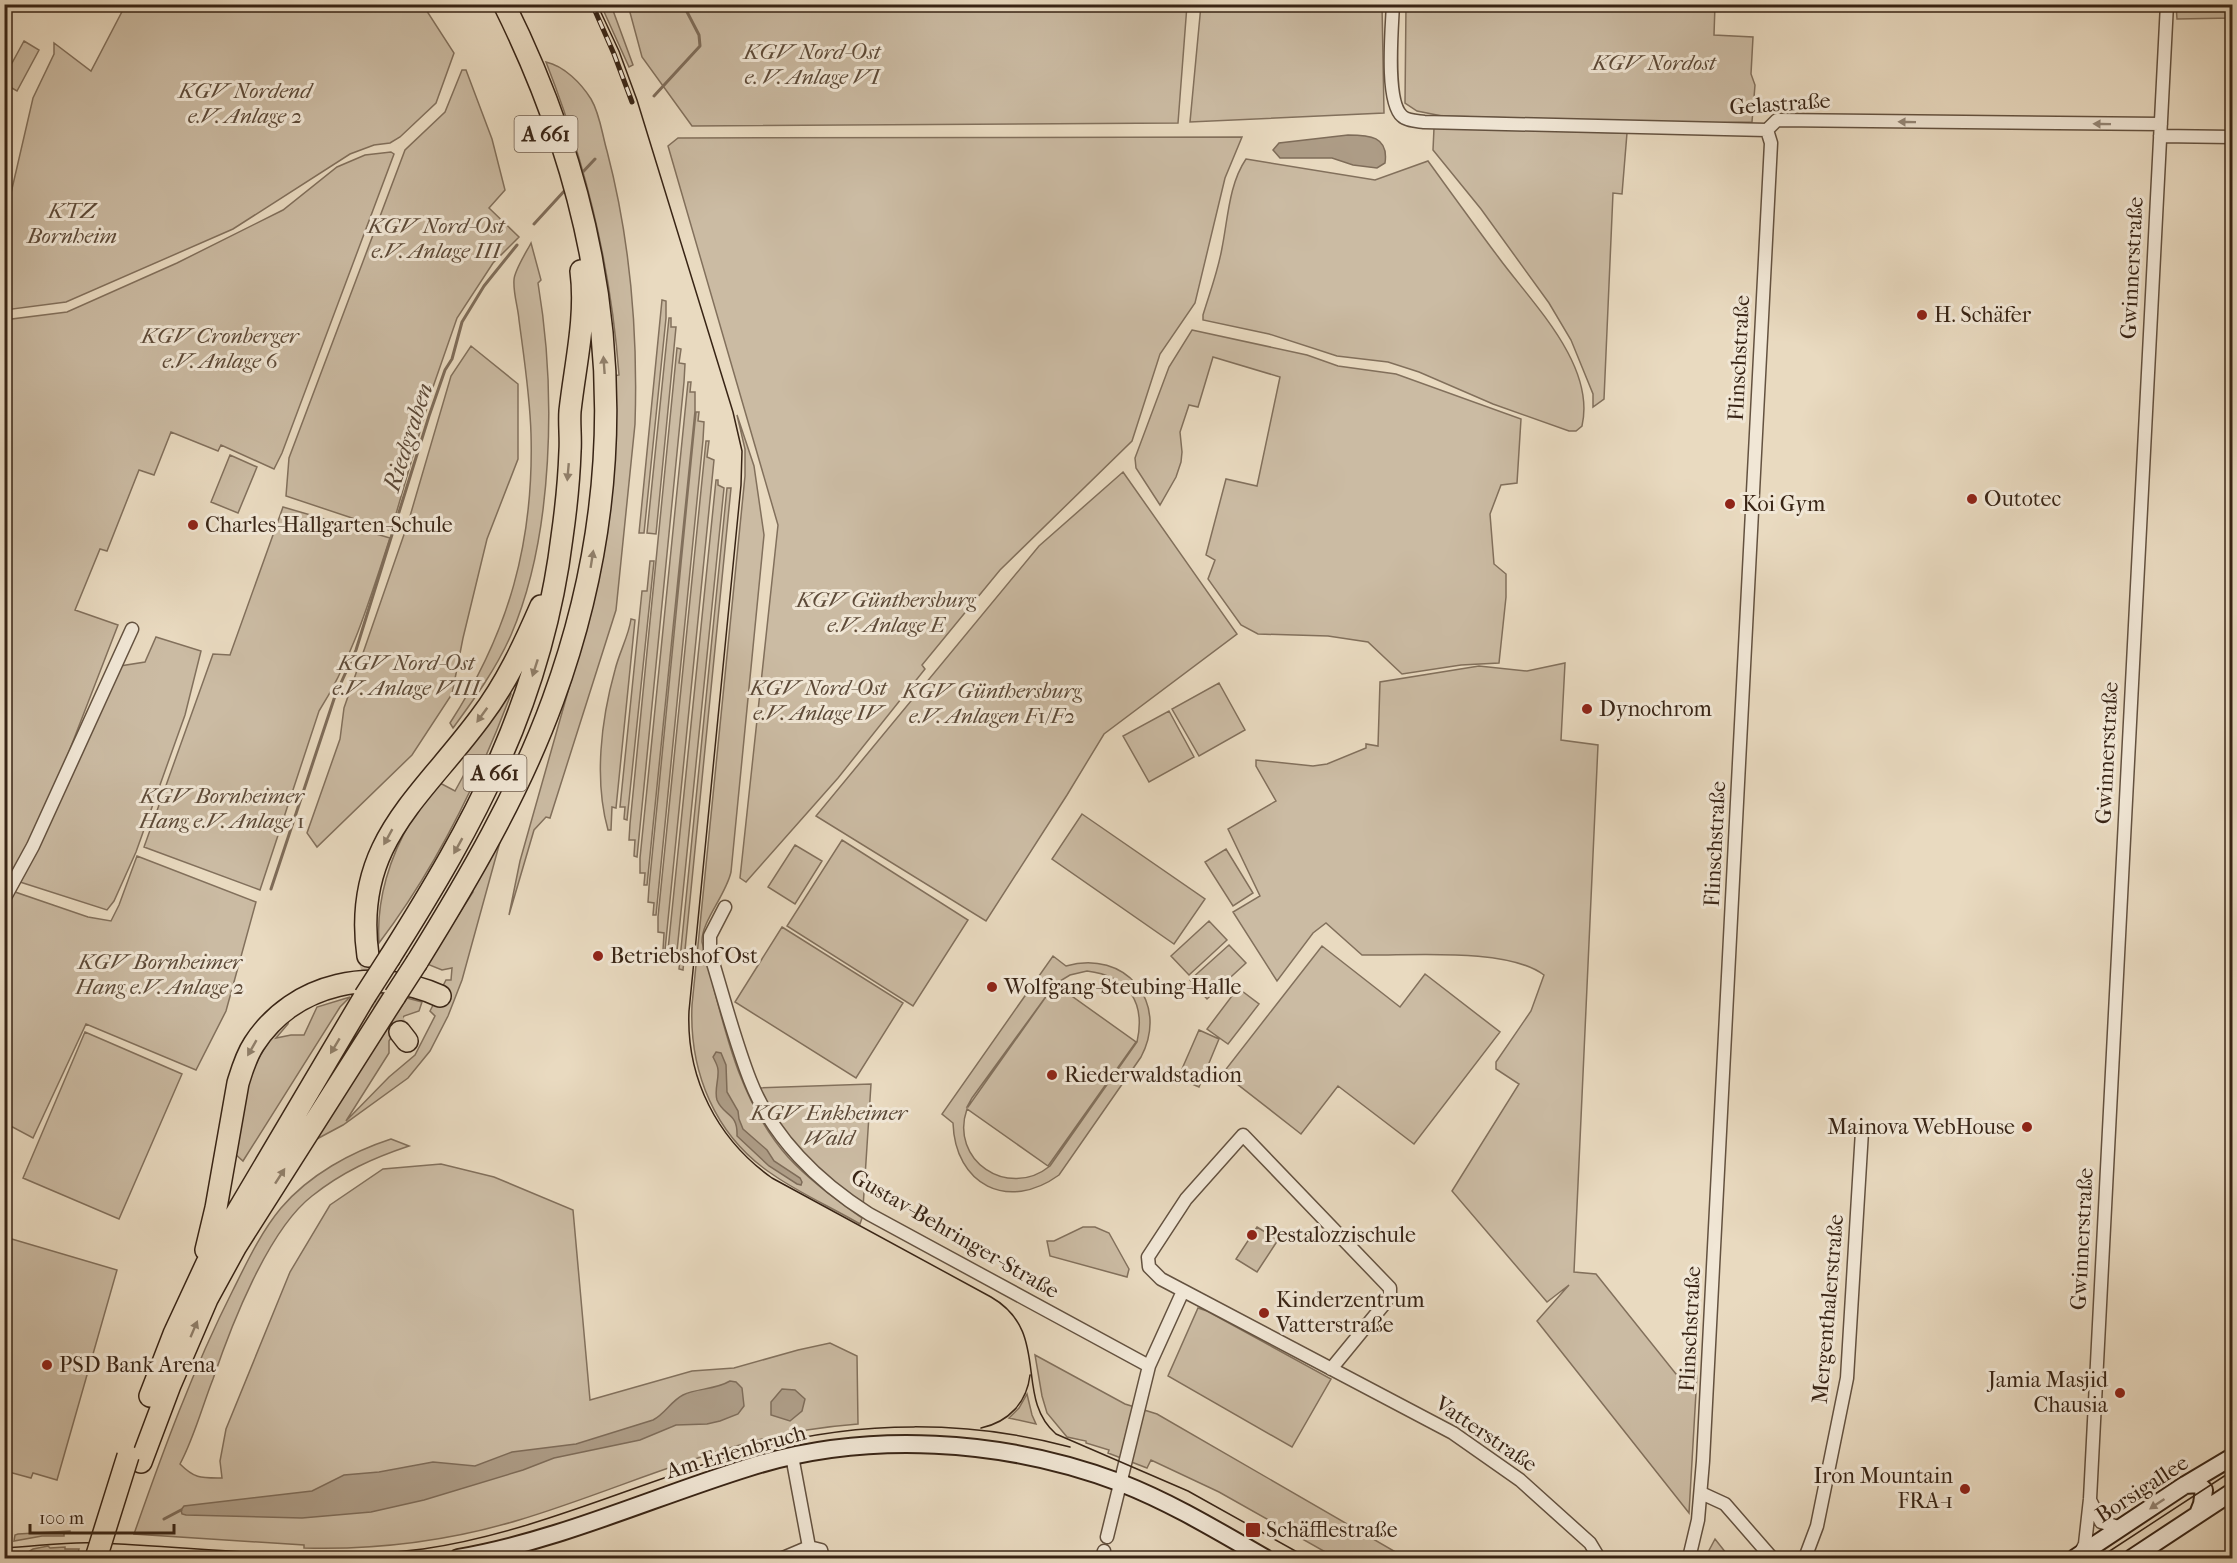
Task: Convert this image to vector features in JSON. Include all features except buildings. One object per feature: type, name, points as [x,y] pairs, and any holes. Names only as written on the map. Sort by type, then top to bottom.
[{"type":"highway","name":"A 661","points":[[96,1558],[135,1459],[207,1299],[236,1246],[460,892],[517,785],[553,700],[586,594],[601,509],[606,438],[605,370],[587,268],[556,163],[524,73],[491,4]]},
{"type":"highway","name":"A 661","points":[[110,1558],[135,1459],[174,1334],[193,1292],[237,1210],[458,846],[501,760],[539,654],[562,539],[570,451],[570,414],[587,268],[584,218],[569,164],[534,68],[504,4]]},
{"type":"highway","points":[[368,956],[366,908],[371,877],[381,849],[406,809],[463,741],[495,698],[525,642],[556,570]]},
{"type":"highway","points":[[193,1292],[216,1208],[238,1083],[253,1045],[265,1030],[303,999],[327,988],[352,982],[390,981],[416,986],[440,996]]},
{"type":"main road","name":"Am Erlenbruch","points":[[458,1558],[536,1539],[738,1470],[792,1456],[860,1446],[953,1447],[1029,1458],[1074,1468],[1169,1504],[1265,1558]]},
{"type":"main road","name":"Borsigallee","points":[[2078,1557],[2185,1485],[2232,1457]]},
{"type":"main road","points":[[2185,1485],[2198,1484],[2204,1490],[2198,1514]]},
{"type":"main road","points":[[2132,1558],[2232,1492]]},
{"type":"street","name":"Gelastraße","points":[[1393,4],[1391,94],[1403,118],[1436,123],[1767,130],[1777,120],[2161,130],[2232,137]]},
{"type":"street","name":"Gwinnerstraße","points":[[2078,1557],[2085,1544],[2090,1499],[2161,130],[2165,6]]},
{"type":"street","name":"Flinschstraße","points":[[1689,1558],[1701,1493],[1771,143],[1767,130]]},
{"type":"street","points":[[4,899],[33,846],[132,629]]},
{"type":"street","name":"Gustav-Behringer-Straße","points":[[724,907],[710,936],[710,953],[750,1080],[781,1134],[806,1165],[836,1191],[869,1214],[1149,1366]]},
{"type":"street","name":"Mergenthalerstraße","points":[[1805,1558],[1817,1526],[1847,1378],[1862,1131]]},
{"type":"street","name":"Vatterstraße","points":[[1331,1369],[1390,1297],[1390,1288],[1243,1135],[1186,1199],[1150,1252],[1148,1262],[1156,1275],[1183,1291],[1331,1369],[1433,1421],[1504,1467],[1537,1494],[1590,1543],[1599,1558]]},
{"type":"street","points":[[1107,1537],[1149,1366],[1183,1291]]},
{"type":"street","points":[[792,1456],[809,1547]]},
{"type":"street","points":[[1701,1493],[1725,1504],[1772,1558]]},
{"type":"street","points":[[2090,1499],[2101,1522],[2122,1528]]},
{"type":"street","points":[[787,1558],[809,1547],[821,1550],[823,1558]]},
{"type":"green space","name":"KGV Nordend e.V. Anlage 2","points":[[126,4],[423,5],[454,53],[436,103],[400,137],[390,143],[374,145],[350,154],[233,229],[66,302],[5,310],[5,219],[33,98],[54,54],[54,43],[91,71]]},
{"type":"green space","points":[[601,5],[611,5],[633,65],[629,67]]},
{"type":"green space","name":"KGV Nord-Ost e. V. Anlage VI","points":[[628,5],[1187,5],[1178,123],[692,126],[642,57]]},
{"type":"green space","points":[[1201,5],[1382,5],[1384,113],[1190,122]]},
{"type":"green space","name":"KGV Nordost","points":[[1406,5],[1715,5],[1714,35],[1753,37],[1751,74],[1755,85],[1752,122],[1709,123],[1442,116],[1417,111],[1405,103]]},
{"type":"green space","points":[[2176,5],[2232,5],[2232,18],[2177,19]]},
{"type":"green space","points":[[24,41],[39,50],[17,91],[5,84],[5,76]]},
{"type":"green space","points":[[546,62],[566,71],[591,99],[600,124],[615,184],[627,252],[634,321],[635,424],[616,610],[550,818],[546,817],[534,830],[509,915],[520,861],[582,642],[601,553],[613,473],[614,376],[619,375],[610,294],[585,177]]},
{"type":"green space","name":"KGV Nord-Ost e.V. Anlage III","points":[[462,70],[466,70],[492,139],[505,190],[489,208],[519,237],[493,263],[457,318],[433,387],[391,531],[286,496],[289,458],[405,150],[445,112]]},
{"type":"green space","points":[[1434,128],[1627,133],[1622,194],[1613,193],[1604,399],[1593,407],[1593,394],[1571,340],[1549,303],[1481,209],[1433,150]]},
{"type":"green space","points":[[1242,137],[1225,178],[1195,303],[1160,354],[1132,441],[1000,570],[922,665],[925,669],[838,778],[746,882],[740,878],[778,525],[668,146],[678,138]]},
{"type":"green space","name":"KGV Cronberger e.V. Anlage 6","points":[[391,152],[394,154],[274,469],[221,445],[218,451],[171,432],[154,475],[139,470],[107,551],[100,549],[75,610],[118,625],[65,762],[12,879],[4,876],[4,320],[67,312],[177,263],[283,210],[337,167],[365,155]]},
{"type":"green space","points":[[1246,159],[1375,180],[1428,161],[1543,315],[1571,358],[1580,380],[1584,403],[1582,426],[1576,431],[1569,431],[1493,404],[1419,372],[1388,362],[1337,356],[1269,334],[1203,320],[1220,257],[1233,190]]},
{"type":"green space","points":[[531,243],[541,280],[538,283],[544,325],[549,415],[543,508],[536,553],[525,596],[505,648],[453,728],[450,723],[471,689],[502,620],[514,585],[528,512],[531,434],[514,280],[518,266]]},
{"type":"green space","points":[[662,300],[666,301],[666,318],[644,533],[639,533]]},
{"type":"green space","points":[[669,318],[671,318],[671,327],[676,327],[656,534],[647,533]]},
{"type":"green space","points":[[1192,330],[1307,355],[1338,366],[1396,374],[1521,419],[1517,483],[1501,485],[1490,514],[1494,564],[1506,574],[1506,597],[1499,663],[1461,665],[1402,674],[1368,642],[1328,636],[1258,634],[1241,625],[1208,579],[1215,560],[1206,555],[1226,479],[1257,486],[1280,377],[1213,357],[1198,407],[1189,405],[1180,432],[1181,462],[1176,477],[1160,505],[1136,468],[1135,458],[1169,367]]},
{"type":"green space","name":"KGV Nord-Ost e.V. Anlage VIII","points":[[471,346],[518,384],[518,459],[487,539],[452,694],[412,755],[317,847],[307,833],[340,739],[344,708],[408,523],[451,376]]},
{"type":"green space","points":[[677,348],[681,349],[679,363],[685,364],[684,382],[637,857],[634,856],[635,840],[629,840],[630,824]]},
{"type":"green space","points":[[688,382],[691,382],[690,392],[695,392],[695,411],[647,885],[644,885],[645,873],[640,873],[640,858]]},
{"type":"green space","points":[[696,412],[699,412],[698,421],[704,422],[703,440],[656,915],[653,915],[654,903],[648,902],[649,887]]},
{"type":"green space","points":[[737,415],[754,466],[764,535],[731,872],[705,926],[702,942],[724,1027],[743,1082],[755,1108],[770,1134],[796,1166],[862,1218],[860,1224],[793,1187],[752,1159],[721,1121],[701,1078],[695,1054],[692,1005],[745,476],[745,449]]},
{"type":"green space","points":[[706,441],[709,441],[707,457],[714,460],[665,950],[663,950],[664,933],[658,932],[658,917]]},
{"type":"green space","points":[[230,455],[257,467],[238,513],[211,502]]},
{"type":"green space","name":"KGV Günthersburg e.V. Anlagen F1/F2","points":[[1123,472],[1237,634],[1104,734],[986,921],[816,816],[1039,546]]},
{"type":"green space","points":[[716,480],[718,480],[718,485],[724,488],[676,961],[673,960],[674,955],[669,955],[668,950]]},
{"type":"green space","points":[[727,488],[731,488],[683,970],[679,969]]},
{"type":"green space","name":"KGV Bornheimer Hang e.V. Anlage 1","points":[[283,507],[390,538],[351,649],[319,711],[260,890],[144,847],[213,654],[230,655]]},
{"type":"green space","points":[[650,561],[654,561],[627,820],[624,819],[625,807],[620,807],[642,591],[647,591]]},
{"type":"green space","points":[[631,619],[635,620],[616,808],[612,807],[611,830],[608,830],[600,771],[603,729],[610,689]]},
{"type":"green space","points":[[156,637],[201,651],[185,715],[136,852],[114,901],[107,910],[20,882],[120,666],[145,662]]},
{"type":"green space","points":[[1565,663],[1561,740],[1598,745],[1574,1272],[1596,1274],[1676,1374],[1697,1375],[1689,1513],[1537,1321],[1569,1285],[1547,1302],[1452,1191],[1519,1084],[1496,1069],[1496,1062],[1531,1011],[1544,975],[1528,966],[1483,957],[1431,954],[1362,955],[1326,923],[1313,933],[1277,981],[1233,912],[1260,896],[1228,829],[1276,801],[1256,766],[1256,760],[1313,766],[1327,764],[1366,748],[1366,744],[1378,746],[1380,682],[1479,666],[1527,671]]},
{"type":"green space","points":[[1219,683],[1245,730],[1199,756],[1172,709]]},
{"type":"green space","points":[[506,692],[511,694],[470,792],[419,885],[379,943],[382,895],[391,863],[404,833],[415,814],[440,783],[455,791],[467,769],[463,753]]},
{"type":"green space","points":[[1169,711],[1194,757],[1149,782],[1123,736]]},
{"type":"green space","points":[[1082,814],[1205,899],[1174,944],[1052,859]]},
{"type":"green space","points":[[506,820],[462,980],[448,1016],[430,1051],[408,1078],[343,1125],[315,1140],[407,998],[422,1002],[419,1011],[404,1016],[389,1041],[389,1053],[346,1121],[389,1077],[415,1055],[435,1016],[430,1011],[446,980],[451,980],[452,968],[442,970],[427,964],[473,892],[469,889]]},
{"type":"green space","points":[[842,840],[968,920],[913,1006],[787,926]]},
{"type":"green space","points":[[795,845],[822,861],[795,904],[768,887]]},
{"type":"green space","points":[[1226,849],[1253,893],[1233,906],[1205,862]]},
{"type":"green space","name":"KGV Bornheimer Hang e.V. Anlage 2","points":[[137,856],[256,902],[226,1011],[196,1070],[86,1024],[33,1138],[5,1123],[4,909],[15,892],[88,917],[111,921]]},
{"type":"green space","points":[[1209,921],[1227,940],[1189,975],[1171,956]]},
{"type":"green space","points":[[782,927],[903,1003],[856,1078],[735,1002]]},
{"type":"green space","points":[[1229,945],[1246,963],[1207,999],[1190,980]]},
{"type":"green space","points":[[1322,946],[1400,1007],[1425,974],[1500,1032],[1414,1144],[1338,1086],[1301,1134],[1223,1073]]},
{"type":"green space","name":"Riederwaldstadion","points":[[1053,956],[1066,966],[1087,963],[1107,965],[1123,973],[1136,984],[1146,1000],[1150,1017],[1149,1037],[1141,1057],[1059,1175],[1040,1186],[1021,1191],[1004,1191],[988,1186],[974,1176],[963,1162],[956,1145],[953,1123],[942,1114]],"holes":[[[1087,971],[1113,979],[1131,993],[1139,1015],[1137,1042],[1050,1166],[1034,1175],[1017,1179],[1001,1176],[986,1169],[974,1158],[966,1144],[964,1127],[967,1109],[1048,1166],[1136,1042],[1055,984],[1070,975]],[[1050,991],[968,1107],[967,1107],[972,1098]]]},
{"type":"green space","points":[[1238,988],[1259,1004],[1228,1044],[1207,1029]]},
{"type":"green space","points":[[350,997],[340,1007],[243,1161],[234,1153],[241,1113],[252,1073],[266,1045],[289,1020],[276,1038],[304,1035],[317,1007]]},
{"type":"green space","points":[[1199,1030],[1219,1039],[1199,1087],[1178,1078]]},
{"type":"green space","points":[[85,1032],[182,1074],[119,1219],[23,1178]]},
{"type":"green space","name":"KGV Enkheimer Wald","points":[[871,1084],[863,1208],[835,1187],[786,1138],[758,1088]]},
{"type":"green space","points":[[391,1139],[409,1146],[358,1166],[335,1180],[312,1196],[280,1231],[241,1307],[194,1433],[180,1464],[190,1473],[203,1478],[222,1478],[220,1461],[226,1429],[290,1272],[330,1205],[383,1169],[441,1164],[494,1177],[573,1210],[590,1400],[692,1371],[734,1368],[830,1343],[857,1356],[858,1424],[802,1431],[747,1443],[519,1520],[466,1534],[413,1543],[304,1548],[304,1545],[134,1534],[192,1380],[218,1320],[267,1227],[292,1196],[318,1175],[346,1158]]},
{"type":"green space","points":[[1083,1227],[1095,1227],[1109,1233],[1129,1269],[1127,1277],[1050,1256],[1047,1241],[1054,1241]]},
{"type":"green space","points":[[1257,1227],[1278,1240],[1257,1272],[1236,1259]]},
{"type":"green space","name":"PSD Bank Arena","points":[[5,1237],[117,1270],[57,1480],[33,1473],[31,1478],[5,1471]]},
{"type":"green space","points":[[1198,1308],[1331,1379],[1292,1447],[1168,1376]]},
{"type":"green space","points":[[1035,1355],[1125,1404],[1157,1414],[1406,1558],[1336,1558],[1219,1492],[1151,1460],[1147,1468],[1108,1453],[1109,1450],[1086,1443],[1086,1441],[1067,1437],[1047,1413]]},
{"type":"green space","points":[[1027,1394],[1036,1424],[1009,1418],[1019,1408]]},
{"type":"green space","points":[[70,1531],[70,1533],[64,1533],[64,1536],[42,1536],[14,1541],[15,1535],[18,1534]]},
{"type":"green space","points":[[1715,1539],[1730,1558],[1705,1558]]},
{"type":"green space","points":[[48,1546],[79,1549],[78,1553],[43,1552],[20,1557],[33,1549]]},
{"type":"shaded area","points":[[1348,135],[1370,137],[1381,142],[1384,147],[1385,163],[1377,168],[1353,165],[1332,158],[1280,158],[1273,150],[1279,143]]},
{"type":"shaded area","points":[[716,1052],[721,1053],[726,1065],[727,1092],[738,1111],[743,1129],[767,1150],[774,1161],[800,1178],[801,1185],[769,1166],[737,1136],[737,1128],[733,1119],[717,1100],[718,1068],[713,1057]]},
{"type":"shaded area","points":[[730,1381],[736,1382],[742,1388],[744,1406],[738,1414],[720,1421],[707,1424],[676,1425],[640,1440],[554,1458],[523,1470],[424,1500],[371,1512],[302,1518],[186,1515],[182,1514],[181,1510],[184,1506],[312,1491],[344,1475],[379,1472],[433,1462],[475,1466],[512,1452],[576,1444],[653,1420],[683,1395]]},
{"type":"shaded area","points":[[782,1389],[795,1390],[805,1399],[802,1411],[790,1421],[771,1415],[771,1402]]},
{"type":"waterway","name":"Riedgraben","points":[[654,96],[700,46],[699,35],[685,8],[687,4]]},
{"type":"waterway","name":"Riedgraben","points":[[580,175],[595,159]]},
{"type":"waterway","name":"Riedgraben","points":[[534,224],[567,188]]},
{"type":"waterway","name":"Riedgraben","points":[[271,889],[335,696],[356,650],[429,416],[445,370],[452,359],[462,322],[484,286],[517,245]]},
{"type":"waterway","points":[[164,1519],[181,1510]]},
{"type":"tunnel","points":[[368,956],[382,1003],[400,1032]]},
{"type":"tram line","points":[[597,4],[619,51],[637,100],[733,412],[742,451],[741,485],[689,1011],[689,1036],[693,1060],[699,1083],[709,1105],[735,1145],[772,1178],[991,1297],[1010,1311],[1021,1328],[1027,1346],[1036,1402],[1043,1419],[1056,1434],[1188,1491],[1308,1558]]},
{"type":"tram line","points":[[981,1428],[1000,1421],[1015,1409],[1025,1394],[1030,1375]]},
{"type":"tram line","points":[[4,1548],[85,1543],[260,1553],[341,1555],[382,1553],[423,1549],[508,1530],[757,1448],[834,1432],[874,1428],[954,1428],[1032,1438],[1070,1447]]},
{"type":"tram line","points":[[2099,1558],[2232,1471]]},
{"type":"railway","points":[[592,4],[632,102]]},
{"type":"place","name":"H. Schäfer","points":[[1922,315]]},
{"type":"place","name":"Outotec","points":[[1972,499]]},
{"type":"place","name":"Koi Gym","points":[[1730,504]]},
{"type":"place","name":"Charles-Hallgarten-Schule","points":[[193,525]]},
{"type":"place","name":"Dynochrom","points":[[1587,709]]},
{"type":"place","name":"Betriebshof Ost","points":[[598,956]]},
{"type":"place","name":"Wolfgang-Steubing-Halle","points":[[992,987]]},
{"type":"place","name":"Riederwaldstadion","points":[[1052,1075]]},
{"type":"place","name":"Mainova WebHouse","points":[[2027,1127]]},
{"type":"place","name":"Pestalozzischule","points":[[1252,1235]]},
{"type":"place","name":"Kinderzentrum Vatterstraße","points":[[1264,1313]]},
{"type":"place","name":"PSD Bank Arena","points":[[47,1365]]},
{"type":"place","name":"Jamia Masjid Chausia","points":[[2120,1393]]},
{"type":"place","name":"Iron Mountain FRA-1","points":[[1965,1489]]},
{"type":"place","name":"Schäfflestraße","points":[[1253,1530]]},
{"type":"park label","name":"KTZ Bornheim","points":[[72,224]]},
{"type":"park label","name":"KGV Günthersburg e.V. Anlage E","points":[[886,612]]},
{"type":"park label","name":"KGV Nord-Ost e.V. Anlage IV","points":[[818,700]]}]
